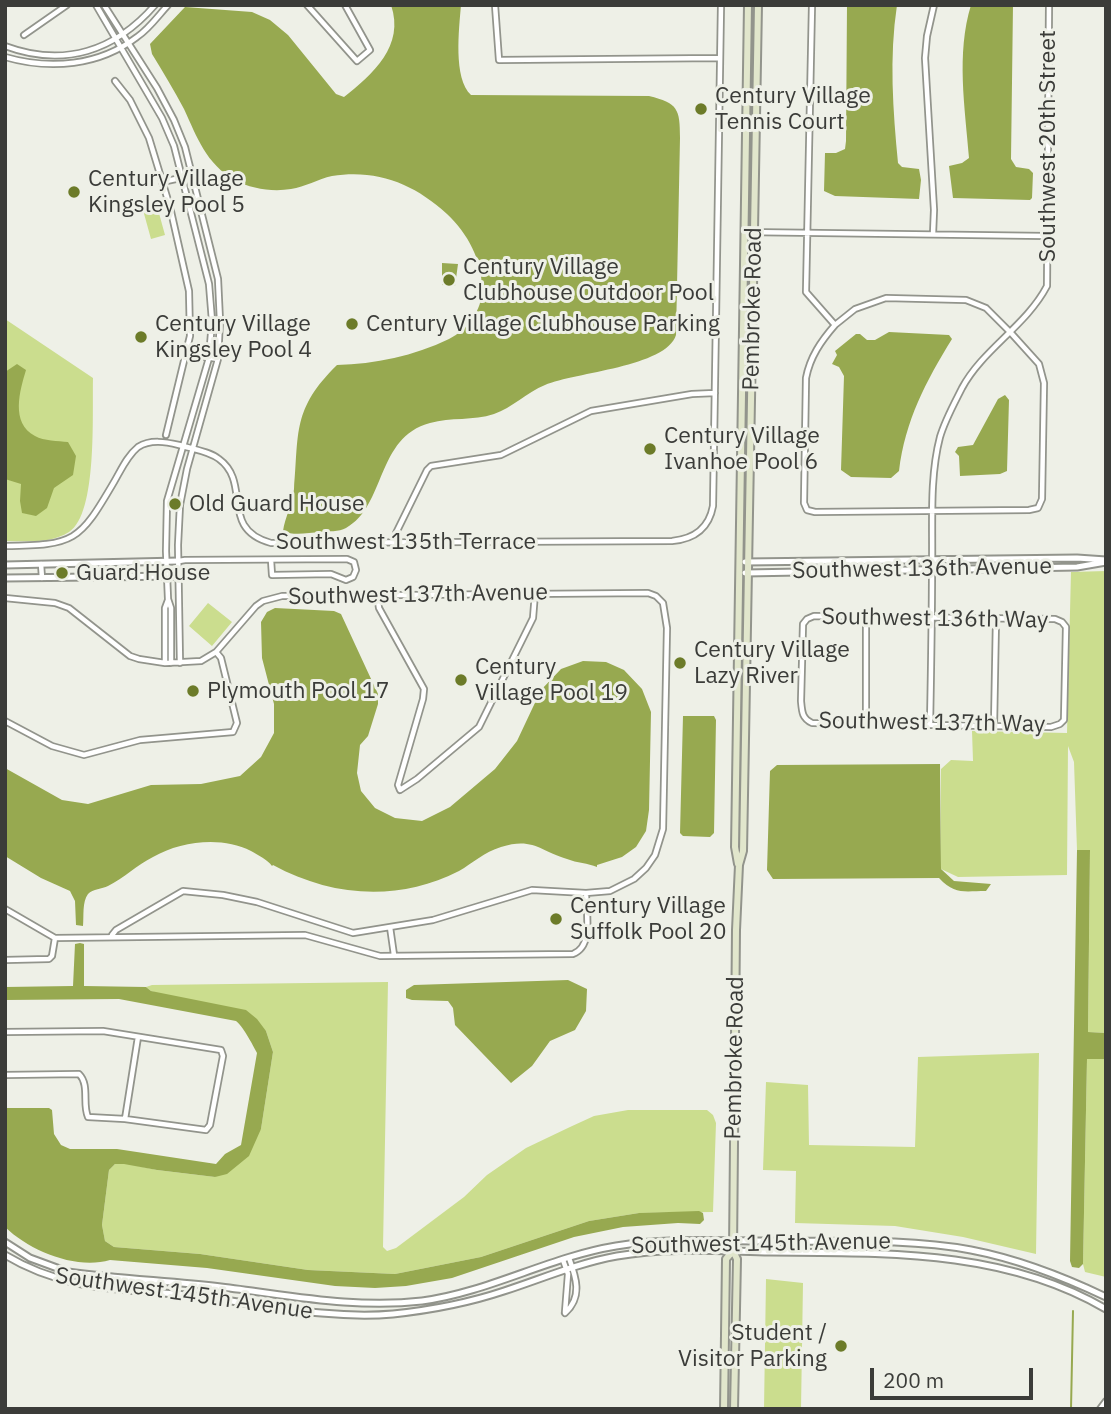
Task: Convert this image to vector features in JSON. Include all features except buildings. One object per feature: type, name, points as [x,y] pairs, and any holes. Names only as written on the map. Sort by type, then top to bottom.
[{"type":"main road","name":"Pembroke Road","points":[[739,865],[734,847],[748,5]]},
{"type":"main road","name":"Pembroke Road","points":[[734,1409],[737,1259],[733,1251],[733,1240],[739,865],[743,851],[758,5]]},
{"type":"main road","name":"Pembroke Road","points":[[724,1409],[726,1259],[733,1251]]},
{"type":"street","points":[[24,35],[67,5]]},
{"type":"street","points":[[96,5],[162,118],[174,146],[184,177],[210,293],[212,321],[209,358],[167,501],[168,599],[165,608],[168,663]]},
{"type":"street","points":[[104,5],[174,120],[192,175],[218,279],[218,359],[180,505],[180,663]]},
{"type":"street","points":[[5,48],[30,54],[61,55],[95,49],[123,35],[138,24],[155,5]]},
{"type":"street","points":[[5,57],[44,65],[70,64],[96,58],[128,43],[145,30],[168,5]]},
{"type":"street","points":[[307,5],[357,61],[370,50],[345,5]]},
{"type":"street","points":[[495,5],[499,60],[720,58]]},
{"type":"street","points":[[394,544],[396,533],[426,470],[431,466],[501,455],[591,411],[692,394],[715,393],[721,5]]},
{"type":"street","points":[[812,5],[806,292],[835,325]]},
{"type":"street","points":[[933,234],[925,58],[934,5]]},
{"type":"street","name":"Southwest 20th Street","points":[[1011,333],[1039,301],[1047,286],[1049,5]]},
{"type":"street","points":[[115,81],[144,125],[162,182],[189,291],[190,335],[166,435]]},
{"type":"street","points":[[162,182],[192,175]]},
{"type":"street","points":[[745,232],[1046,236]]},
{"type":"street","points":[[886,298],[966,300],[986,308],[1039,365],[1044,383],[1042,499],[1038,508],[807,510],[804,503],[808,364],[820,342],[835,325],[855,309],[886,298]]},
{"type":"street","points":[[930,725],[933,511],[935,463],[940,436],[948,414],[976,367],[1011,333]]},
{"type":"street","points":[[186,354],[218,359]]},
{"type":"street","name":"Southwest 135th Terrace","points":[[5,546],[49,545],[74,536],[93,518],[126,461],[138,448],[157,442],[193,449],[218,458],[225,464],[234,480],[237,509],[242,523],[258,539],[274,544],[673,541],[691,537],[702,529],[710,517],[713,506],[715,393]]},
{"type":"street","points":[[5,565],[234,560],[347,559],[354,562],[356,570],[353,577],[345,580],[331,574],[272,575],[271,560]]},
{"type":"street","name":"Southwest 136th Avenue","points":[[739,562],[932,559],[1106,561]]},
{"type":"street","name":"Southwest 136th Avenue","points":[[739,573],[1077,567],[1106,561]]},
{"type":"street","points":[[41,564],[42,578]]},
{"type":"street","points":[[5,578],[180,576]]},
{"type":"street","points":[[377,595],[378,605],[385,619],[424,689],[398,785],[400,790],[479,727],[533,618],[535,593]]},
{"type":"street","name":"Southwest 137th Avenue","points":[[216,652],[250,611],[273,597],[535,593],[648,593],[656,596],[663,603],[667,628],[664,818],[660,842],[655,855],[641,873],[627,883],[610,891],[586,892]]},
{"type":"street","points":[[5,598],[35,600],[69,608],[130,656],[139,659],[180,663],[201,661],[216,652],[221,658],[237,723],[233,732],[140,740],[84,755],[52,746],[5,720]]},
{"type":"street","name":"Southwest 136th Way","points":[[805,720],[801,701],[803,624],[814,616],[1055,619],[1066,627],[1064,720],[1060,724]]},
{"type":"street","points":[[866,617],[866,724]]},
{"type":"street","points":[[994,726],[996,619]]},
{"type":"street","name":"Southwest 137th Way","points":[[805,720],[812,723],[1051,727],[1060,724]]},
{"type":"street","points":[[5,909],[55,938],[112,935],[306,935],[374,955],[568,955],[576,954],[585,944],[586,892],[532,890],[433,920],[353,933],[257,902],[183,891],[116,930],[112,935]]},
{"type":"street","points":[[390,927],[394,955]]},
{"type":"street","points":[[5,960],[49,959],[55,938]]},
{"type":"street","points":[[5,1032],[103,1031],[221,1051],[223,1056],[208,1129],[203,1130],[86,1115],[85,1084],[79,1074],[5,1075]]},
{"type":"street","points":[[125,1119],[138,1037]]},
{"type":"street","name":"Southwest 145th Avenue","points":[[5,1242],[30,1258],[68,1272],[356,1304],[423,1301],[487,1285],[614,1246],[657,1241],[733,1240],[893,1242],[969,1250],[1045,1271],[1106,1297]]},
{"type":"street","name":"Southwest 145th Avenue","points":[[5,1255],[30,1269],[68,1283],[234,1300],[329,1314],[390,1314],[463,1303],[569,1268],[618,1256],[660,1251],[897,1253],[966,1260],[1043,1282],[1106,1309]]},
{"type":"street","points":[[566,1259],[576,1277],[576,1297],[573,1306],[565,1313],[569,1268]]},
{"type":"street","points":[[234,1300],[235,1289]]},
{"type":"street","points":[[1100,1409],[1106,1401]]},
{"type":"shaded area","points":[[391,5],[461,5],[459,65],[465,87],[471,95],[649,96],[672,105],[678,114],[680,138],[676,335],[669,346],[656,354],[618,367],[545,385],[494,414],[438,421],[413,431],[400,442],[390,457],[359,518],[340,530],[291,533],[283,531],[293,494],[300,422],[312,395],[337,365],[394,358],[422,350],[456,335],[468,325],[480,305],[482,289],[479,268],[467,239],[447,214],[422,194],[394,181],[349,174],[327,177],[296,188],[270,190],[248,186],[225,174],[198,140],[152,54],[150,44],[185,7],[252,12],[270,20],[288,35],[336,94],[344,97],[366,79],[384,58],[394,33]]},
{"type":"shaded area","points":[[847,5],[897,5],[892,64],[898,163],[902,167],[919,169],[919,199],[835,196],[824,191],[825,153],[836,153],[845,149],[846,141]]},
{"type":"shaded area","points":[[971,5],[1013,5],[1011,159],[1016,167],[1029,169],[1033,173],[1030,200],[953,198],[949,166],[969,158],[963,61],[966,24]]},
{"type":"shaded area","points":[[157,206],[165,235],[151,239],[143,210]]},
{"type":"shaded area","name":"Century Village Clubhouse Outdoor Pool","points":[[442,263],[458,264],[455,286],[442,285]]},
{"type":"shaded area","points":[[5,319],[93,378],[92,461],[85,505],[78,522],[69,532],[46,540],[5,541]]},
{"type":"shaded area","points":[[889,332],[949,335],[952,339],[918,402],[906,435],[899,471],[891,478],[851,477],[841,470],[844,376],[839,367],[832,364],[837,355],[835,351],[856,334],[867,340],[875,340]]},
{"type":"shaded area","points":[[17,364],[26,370],[19,406],[22,423],[39,438],[68,442],[76,456],[73,475],[54,488],[47,508],[36,516],[22,513],[21,484],[5,479],[5,372]]},
{"type":"shaded area","points":[[1005,395],[1009,400],[1007,471],[1000,474],[960,476],[959,456],[955,452],[958,447],[973,445],[998,399]]},
{"type":"shaded area","points":[[1106,571],[1106,1033],[1088,1032],[1090,850],[1077,850],[1074,762],[1068,746],[1067,875],[958,877],[941,869],[941,769],[951,760],[973,761],[972,731],[1067,733],[1071,572]]},
{"type":"shaded area","points":[[208,603],[232,622],[212,646],[189,626]]},
{"type":"shaded area","points":[[275,608],[334,611],[341,614],[378,694],[378,704],[368,736],[360,745],[357,773],[361,791],[375,808],[395,818],[422,821],[450,807],[495,769],[517,741],[541,690],[561,669],[583,661],[606,662],[624,670],[642,689],[651,712],[649,810],[646,831],[636,847],[622,857],[597,867],[529,844],[512,844],[489,852],[459,871],[436,881],[412,888],[365,892],[318,884],[295,876],[272,866],[260,856],[240,846],[202,842],[164,852],[147,860],[114,883],[90,892],[85,901],[83,926],[76,925],[75,901],[70,891],[41,878],[5,856],[5,768],[62,800],[88,804],[151,785],[201,784],[240,776],[261,757],[274,733],[274,704],[262,658],[261,622],[267,612]]},
{"type":"shaded area","points":[[683,716],[714,716],[716,720],[714,833],[710,837],[683,836],[680,833]]},
{"type":"shaded area","points":[[940,764],[941,869],[954,881],[991,884],[986,891],[955,890],[939,878],[773,879],[767,870],[770,771],[777,765]]},
{"type":"shaded area","points":[[1077,850],[1090,850],[1088,1032],[1106,1033],[1106,1059],[1087,1059],[1083,1264],[1079,1268],[1072,1267],[1070,1261]]},
{"type":"shaded area","points":[[75,944],[84,944],[84,986],[146,987],[151,991],[246,1010],[266,1031],[273,1052],[261,1129],[249,1156],[227,1174],[215,1177],[124,1164],[115,1164],[109,1170],[102,1225],[105,1241],[114,1247],[200,1254],[308,1270],[395,1274],[481,1257],[589,1221],[639,1213],[699,1211],[703,1213],[704,1220],[700,1224],[623,1227],[574,1237],[452,1278],[375,1288],[335,1286],[207,1268],[110,1260],[83,1262],[40,1251],[5,1227],[5,1108],[49,1108],[52,1110],[54,1134],[61,1145],[70,1149],[117,1149],[216,1164],[225,1154],[241,1145],[257,1053],[236,1021],[119,999],[5,1000],[5,987],[73,986]]},
{"type":"shaded area","points":[[568,980],[587,989],[586,1011],[575,1030],[550,1041],[532,1066],[511,1083],[455,1025],[453,1008],[448,1001],[406,998],[406,990],[414,985]]},
{"type":"shaded area","points":[[388,982],[383,1247],[387,1251],[396,1248],[464,1197],[487,1175],[526,1148],[594,1116],[628,1110],[707,1110],[713,1115],[716,1123],[713,1212],[639,1213],[589,1221],[481,1257],[395,1274],[308,1270],[200,1254],[114,1247],[105,1241],[102,1225],[109,1170],[115,1164],[124,1163],[215,1177],[261,1129],[273,1052],[266,1031],[146,987]]},
{"type":"shaded area","points":[[1039,1053],[1036,1254],[963,1237],[895,1226],[795,1223],[796,1171],[763,1170],[766,1082],[808,1085],[809,1145],[915,1147],[918,1057]]},
{"type":"shaded area","points":[[1087,1059],[1106,1059],[1106,1277],[1085,1272],[1083,1264]]},
{"type":"shaded area","points":[[766,1279],[803,1283],[801,1409],[764,1409]]},
{"type":"waterway","points":[[1071,1409],[1073,1311]]},
{"type":"place","name":"Century Village Tennis Court","points":[[701,109]]},
{"type":"place","name":"Century Village Kingsley Pool 5","points":[[74,192]]},
{"type":"place","name":"Century Village Clubhouse Outdoor Pool","points":[[449,280]]},
{"type":"place","name":"Century Village Clubhouse Parking","points":[[352,324]]},
{"type":"place","name":"Century Village Kingsley Pool 4","points":[[141,337]]},
{"type":"place","name":"Century Village Ivanhoe Pool 6","points":[[650,449]]},
{"type":"place","name":"Old Guard House","points":[[175,504]]},
{"type":"place","name":"Guard House","points":[[62,573]]},
{"type":"place","name":"Century Village Lazy River","points":[[680,663]]},
{"type":"place","name":"Century Village Pool 19","points":[[461,680]]},
{"type":"place","name":"Plymouth Pool 17","points":[[193,691]]},
{"type":"place","name":"Century Village Suffolk Pool 20","points":[[556,919]]},
{"type":"place","name":"Student / Visitor Parking","points":[[841,1346]]}]
